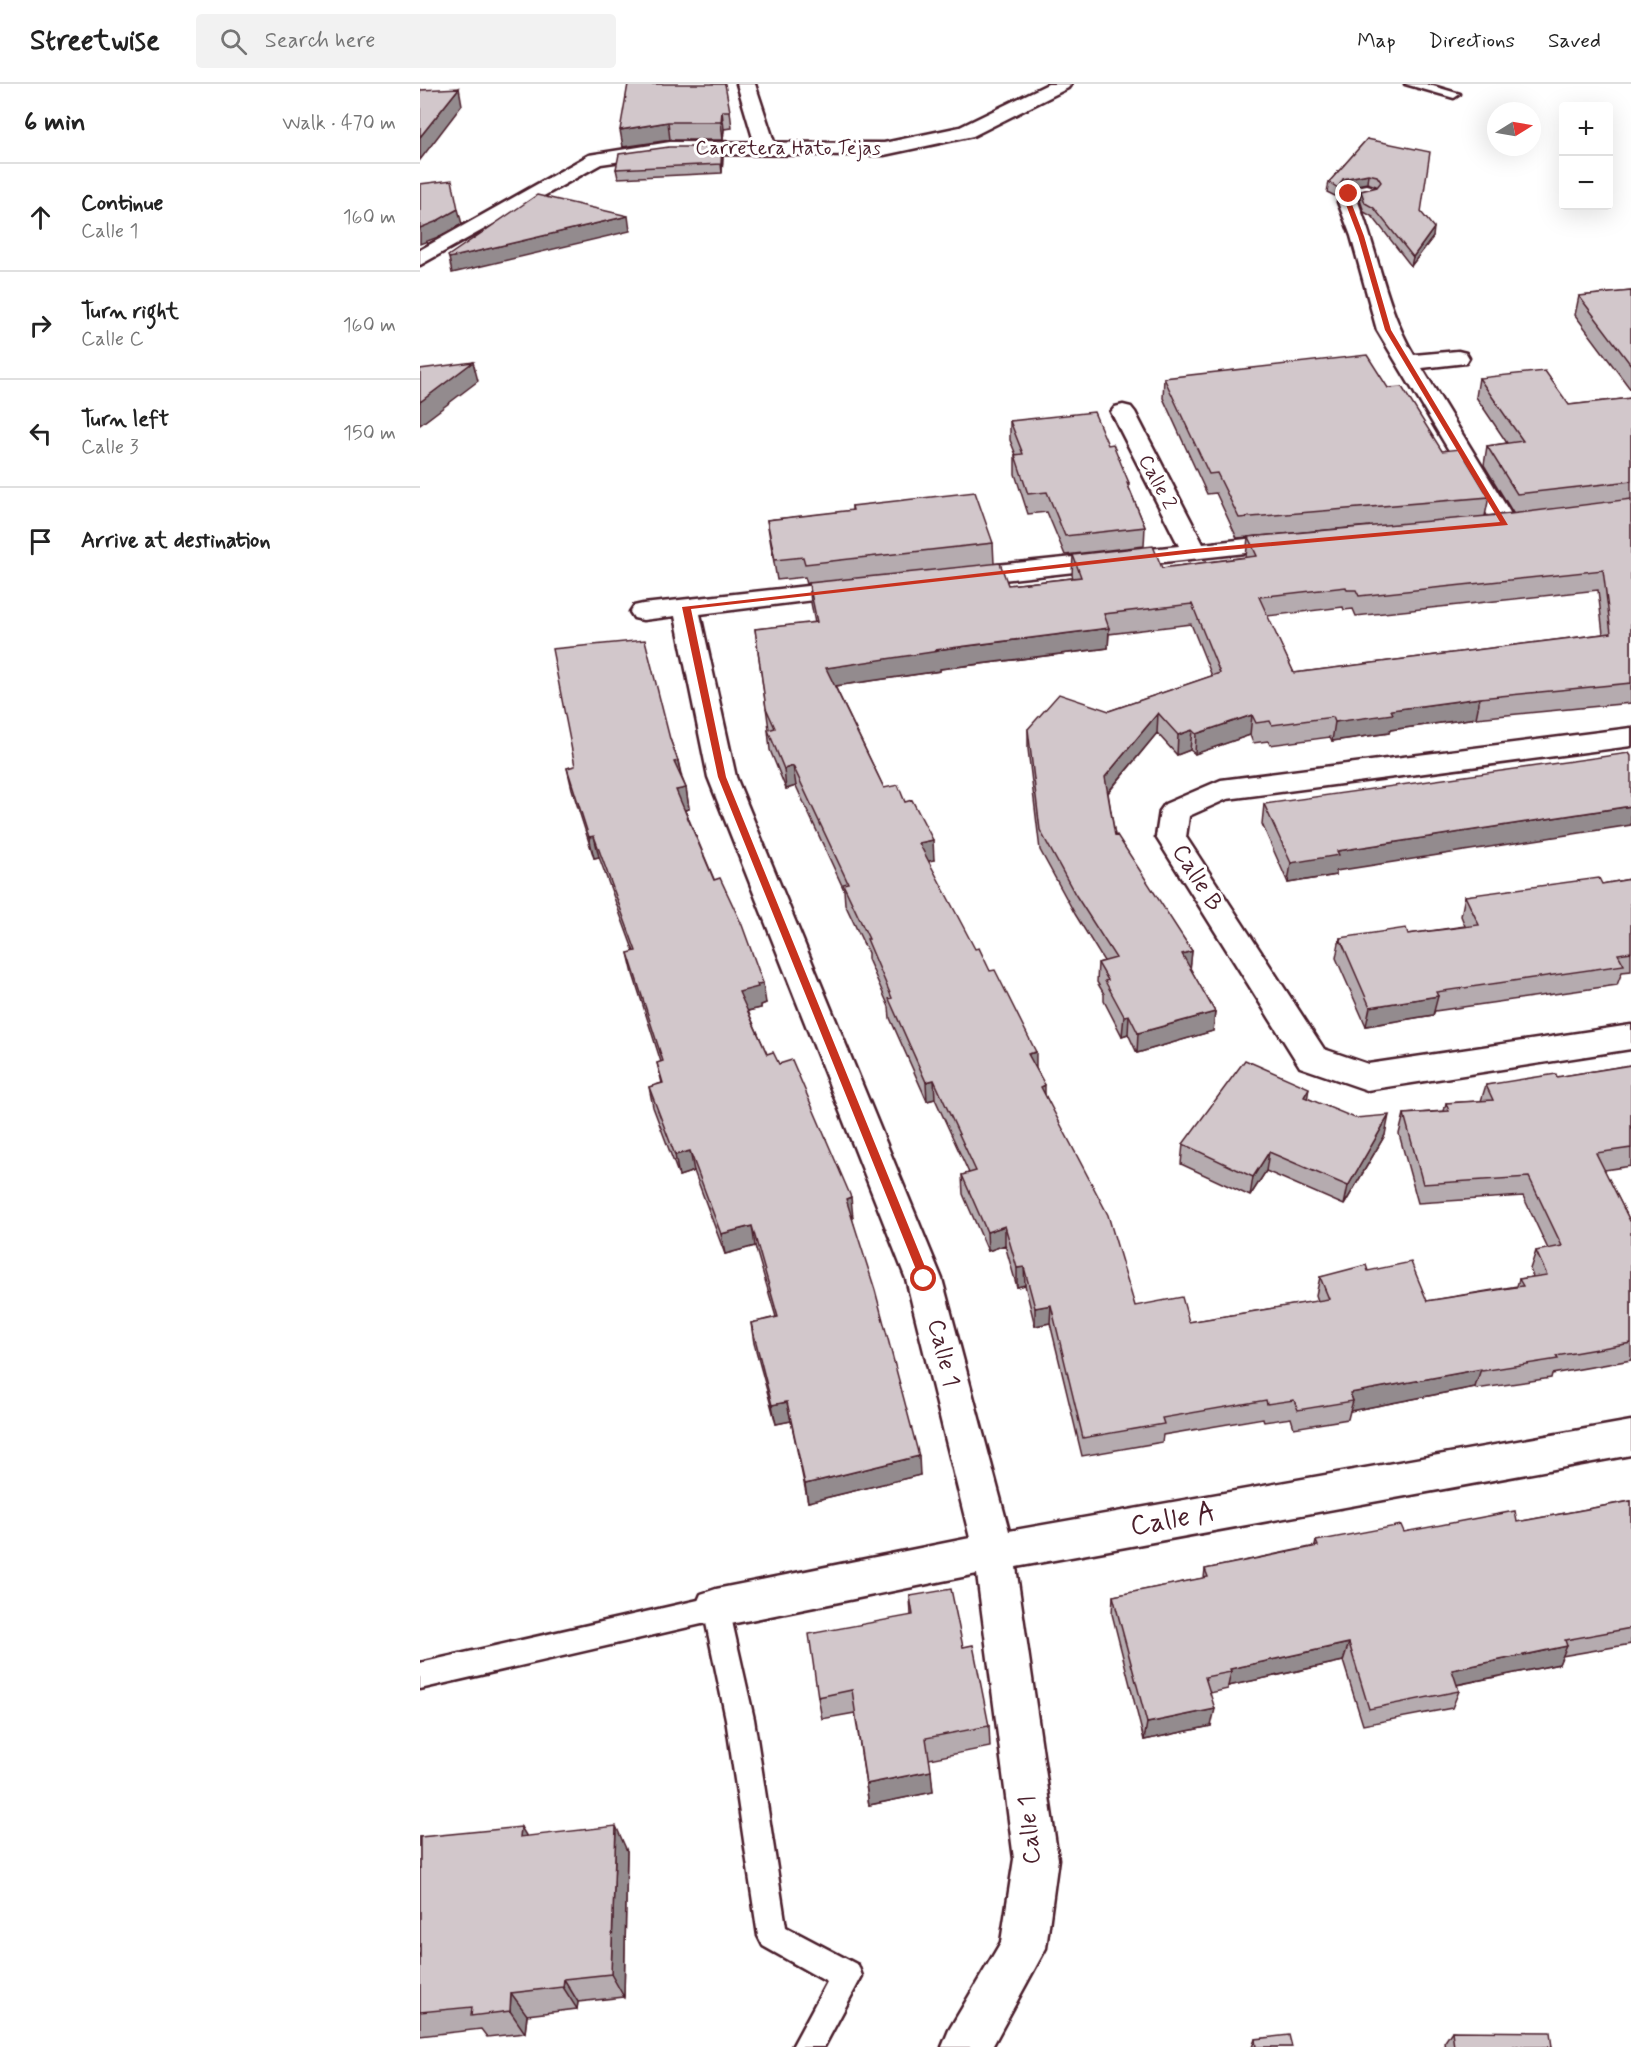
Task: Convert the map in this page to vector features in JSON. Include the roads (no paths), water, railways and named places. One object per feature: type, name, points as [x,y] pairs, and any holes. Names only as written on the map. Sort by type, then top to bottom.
[{"type":"street","points":[[746,84],[766,148]]},
{"type":"street","name":"Carretera Hato Tejas","points":[[420,259],[596,159],[670,148],[884,149],[966,132],[1062,84]]},
{"type":"street","points":[[1367,191],[1349,194],[1348,202],[1361,236],[1388,330],[1505,524]]},
{"type":"street","points":[[1406,362],[1458,358]]},
{"type":"street","name":"Calle 2","points":[[1123,412],[1194,551]]},
{"type":"street","points":[[934,580],[1194,551],[1320,540]]},
{"type":"street","points":[[643,612],[875,586]]},
{"type":"street","name":"Calle 1","points":[[686,607],[722,777],[924,1279],[994,1552],[1036,1859],[1023,1948],[966,2047]]},
{"type":"street","name":"Calle B","points":[[1631,737],[1221,790],[1175,811],[1171,837],[1312,1058],[1367,1077],[1631,1037]]},
{"type":"street","name":"Calle A","points":[[716,1608],[994,1552],[1631,1438]]},
{"type":"lane","points":[[1412,84],[1454,94]]},
{"type":"lane","points":[[420,1676],[716,1608],[741,1719],[773,1936],[848,1976],[807,2047]]}]
